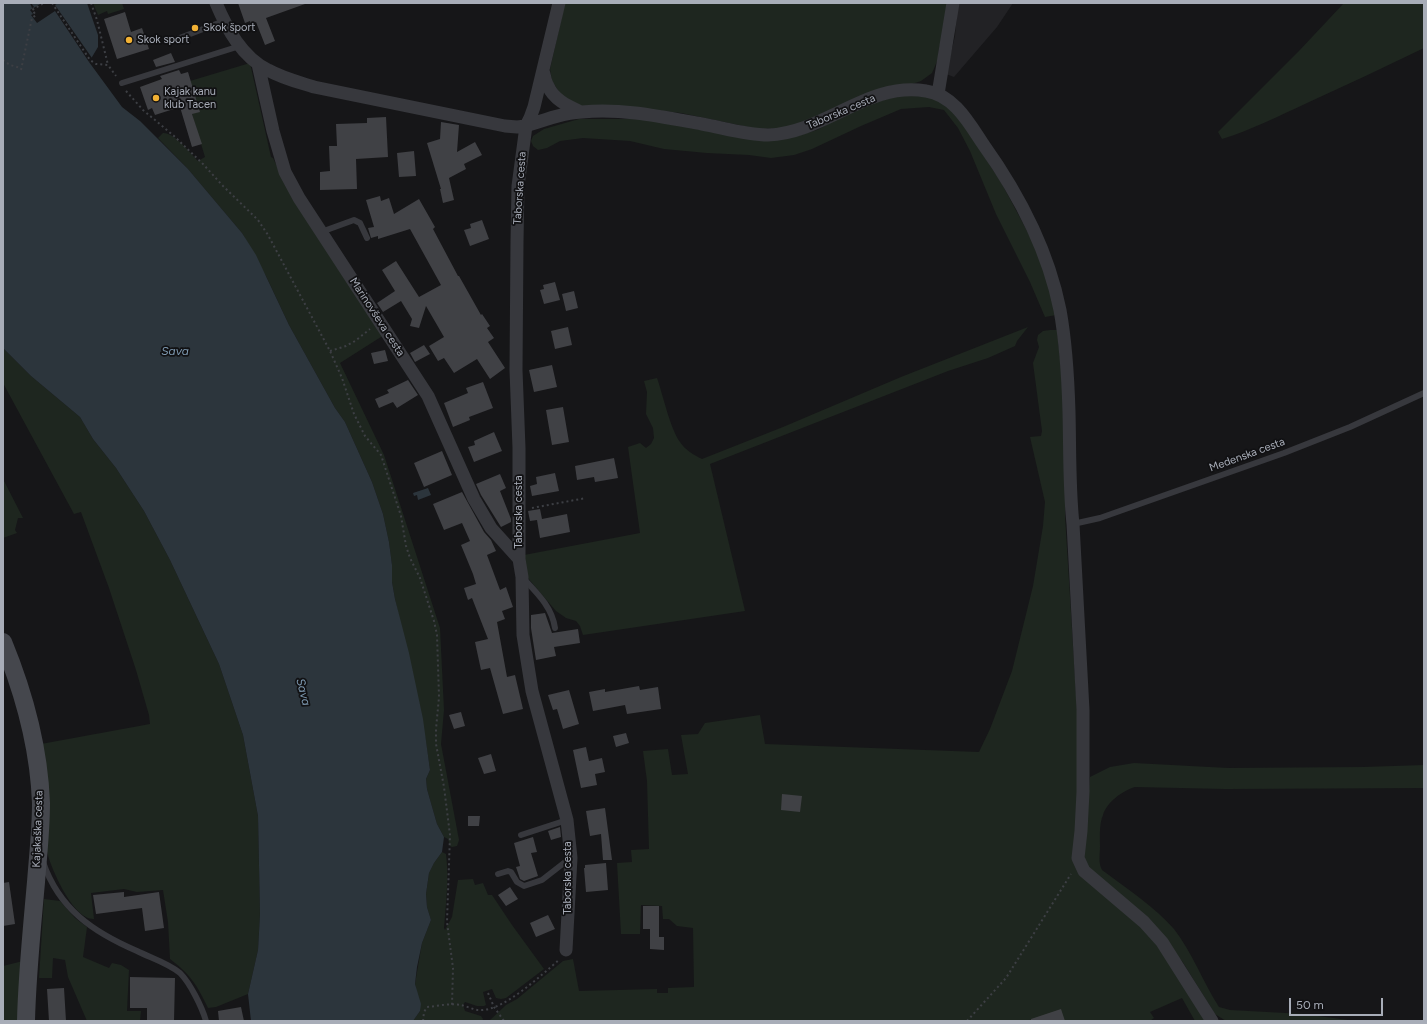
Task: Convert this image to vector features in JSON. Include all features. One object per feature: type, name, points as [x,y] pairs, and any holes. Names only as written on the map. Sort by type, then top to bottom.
[{"type":"street","points":[[216,3],[224,21],[240,46],[250,58],[258,64],[283,77],[314,87],[517,127],[526,126],[534,107],[559,3]]},
{"type":"street","points":[[953,3],[938,94],[950,101],[966,118],[997,164],[1039,242],[1053,282],[1060,309],[1064,338],[1069,411],[1070,494],[1083,710],[1083,792],[1078,858],[1084,871],[1144,922],[1162,942],[1212,1021]]},
{"type":"street","name":"Marinovševa cesta","points":[[258,64],[273,131],[285,172],[299,198],[428,396],[474,499],[491,528],[519,559]]},
{"type":"street","name":"Taborska cesta","points":[[543,71],[548,86],[556,97],[566,106],[580,112]]},
{"type":"street","name":"Taborska cesta","points":[[566,950],[571,858],[567,820],[532,691],[523,635],[522,577],[519,559],[516,370],[517,242],[518,186],[526,126],[555,117],[580,112],[621,112],[650,115],[744,133],[769,134],[790,132],[810,126],[870,98],[889,92],[916,89],[938,94]]},
{"type":"street","name":"Kajakaška cesta","points":[[3,642],[24,700],[38,764],[41,804],[26,1021]]},
{"type":"lane","points":[[177,39],[224,21]]},
{"type":"lane","points":[[122,82],[240,46]]},
{"type":"lane","points":[[321,232],[354,220],[360,223],[366,238]]},
{"type":"lane","name":"Medenska cesta","points":[[1072,524],[1100,518],[1284,453],[1350,427],[1424,393]]},
{"type":"lane","points":[[522,577],[537,593],[551,613],[555,628]]},
{"type":"lane","points":[[521,835],[567,820]]},
{"type":"lane","points":[[39,850],[49,879],[58,894],[78,916],[107,937],[166,964],[180,974],[198,1000],[206,1021]]},
{"type":"lane","points":[[498,874],[508,871],[511,872],[517,882],[524,886],[542,880],[571,858]]},
{"type":"path","points":[[3,60],[20,69],[32,18],[36,15],[32,10],[44,3]]},
{"type":"path","points":[[52,3],[90,60],[96,64],[108,65]]},
{"type":"path","points":[[91,3],[97,20],[108,65],[122,82],[125,90],[143,110],[204,164],[223,186],[258,220],[268,235],[330,351],[342,378],[354,414],[365,436],[381,455],[401,516],[408,552],[420,578],[437,635],[439,697],[436,744],[444,787],[450,835],[447,922],[453,968],[452,1005]]},
{"type":"path","points":[[330,351],[350,344],[368,330],[381,325]]},
{"type":"path","points":[[519,510],[586,498]]},
{"type":"path","points":[[968,1021],[1006,978],[1065,885],[1073,869],[1080,863]]},
{"type":"path","points":[[423,1021],[424,1012],[427,1008],[460,1005],[479,1010],[494,1007],[511,998],[544,973],[564,955],[566,950]]},
{"type":"path","points":[[488,993],[494,1007],[504,1021]]},
{"type":"shaded area","points":[[93,3],[122,3],[124,9],[108,14],[107,11],[98,15]]},
{"type":"shaded area","points":[[565,3],[949,3],[938,59],[932,73],[921,81],[912,84],[890,86],[804,124],[785,128],[758,129],[681,113],[644,109],[584,107],[563,98],[552,81],[550,69]]},
{"type":"shaded area","points":[[958,3],[1013,3],[997,27],[954,77],[946,74],[955,36]]},
{"type":"shaded area","points":[[1344,3],[1424,3],[1424,48],[1265,122],[1222,139],[1218,132],[1298,52]]},
{"type":"shaded area","points":[[250,63],[271,157],[273,158],[284,181],[384,335],[340,363],[384,455],[440,628],[444,710],[441,744],[459,840],[457,846],[450,846],[448,839],[444,837],[437,824],[427,789],[426,779],[430,770],[426,742],[395,599],[392,582],[392,565],[389,542],[383,514],[372,482],[345,422],[335,408],[289,325],[267,278],[242,233],[188,169],[158,138],[163,133],[172,136],[177,139],[198,161],[205,157],[192,114],[190,81]]},
{"type":"shaded area","points":[[900,95],[933,96],[955,111],[1002,184],[1042,259],[1056,315],[1045,317],[1030,282],[996,214],[970,151],[958,128],[944,110],[929,107],[901,109],[812,149],[794,155],[771,158],[664,149],[630,141],[583,138],[560,141],[547,148],[538,150],[533,146],[531,141],[533,136],[544,129],[579,119],[642,119],[797,136],[817,130],[857,108]]},
{"type":"shaded area","points":[[1028,327],[1015,346],[988,358],[948,371],[710,464],[745,611],[583,635],[580,626],[576,621],[566,618],[556,611],[527,577],[524,555],[640,533],[628,447],[640,443],[646,448],[651,444],[654,438],[653,428],[646,414],[647,392],[644,381],[657,378],[676,436],[687,450],[702,459],[783,427],[901,377]]},
{"type":"shaded area","points":[[1057,330],[1065,405],[1065,516],[1080,759],[1075,861],[1143,928],[1178,971],[1208,1021],[1195,1021],[1182,998],[1150,1012],[1154,1018],[1150,1021],[489,1021],[506,1005],[517,999],[563,961],[573,959],[579,991],[657,989],[657,993],[668,993],[668,988],[694,987],[693,928],[677,926],[669,919],[663,919],[662,906],[641,905],[640,934],[621,934],[617,863],[632,862],[631,850],[649,849],[647,781],[643,751],[668,749],[672,775],[688,774],[681,735],[698,734],[705,723],[760,715],[765,744],[979,752],[990,729],[1012,671],[1033,586],[1043,526],[1045,502],[1030,437],[1041,436],[1042,431],[1033,363],[1039,347],[1037,340],[1038,335],[1043,331]]},
{"type":"shaded area","points":[[3,348],[31,376],[80,417],[93,439],[116,468],[144,511],[170,560],[219,664],[243,735],[258,816],[260,914],[258,950],[248,994],[216,1007],[208,1008],[193,981],[170,959],[168,922],[163,890],[137,892],[124,889],[91,893],[94,919],[86,917],[78,911],[64,892],[49,860],[47,852],[41,744],[150,724],[149,715],[136,670],[109,588],[81,512],[74,514],[3,383]]},
{"type":"shaded area","points":[[3,479],[23,518],[18,518],[15,530],[17,533],[3,538]]},
{"type":"shaded area","points":[[1134,763],[1228,768],[1424,765],[1424,788],[1226,789],[1135,787],[1125,791],[1111,801],[1105,810],[1101,822],[1100,865],[1102,870],[1149,905],[1174,929],[1186,947],[1219,1007],[1230,1010],[1304,1014],[1355,1021],[1226,1021],[1215,1014],[1182,961],[1088,867],[1084,857],[1090,777],[1110,767]]},
{"type":"shaded area","points":[[442,852],[446,854],[447,872],[445,930],[452,917],[458,880],[473,879],[475,885],[483,883],[488,895],[492,895],[544,969],[506,998],[496,998],[492,989],[483,992],[486,1005],[484,1006],[477,1006],[465,1002],[463,1005],[465,1011],[481,1016],[483,1019],[482,1021],[413,1021],[420,1011],[415,984],[422,943],[431,920],[427,907],[426,894],[429,873]]},
{"type":"shaded area","points":[[44,899],[60,901],[75,918],[87,927],[83,957],[109,968],[112,963],[121,965],[129,970],[127,1011],[141,1011],[140,1021],[87,1021],[68,977],[65,960],[53,958],[52,978],[39,978]]},
{"type":"shaded area","points":[[23,961],[21,1021],[3,1021],[3,966]]},
{"type":"water","name":"Sava","points":[[3,3],[30,3],[32,8],[34,7],[31,3],[49,3],[54,11],[54,3],[87,3],[98,35],[98,47],[89,62],[122,107],[140,121],[188,169],[242,233],[256,255],[289,325],[335,408],[345,422],[372,482],[383,514],[389,542],[392,565],[392,582],[395,599],[409,653],[423,719],[430,770],[426,779],[427,789],[437,824],[444,837],[442,852],[429,873],[426,894],[427,907],[431,920],[422,943],[417,967],[415,984],[421,1004],[420,1011],[413,1021],[251,1021],[248,994],[258,950],[260,914],[258,816],[243,735],[219,664],[170,560],[144,511],[116,468],[93,439],[80,417],[31,376],[3,348]]},
{"type":"water","points":[[428,488],[431,495],[418,500],[417,495],[414,496],[413,493]]},
{"type":"pier","points":[[42,3],[51,3],[53,6],[52,3],[58,3],[55,5],[92,58],[89,62],[55,11],[37,23],[31,15],[33,14],[30,10]]},
{"type":"building","points":[[238,3],[305,4],[266,18],[275,41],[265,45],[256,22],[251,24],[250,21],[245,23]]},
{"type":"building","name":"Skok sport","points":[[125,12],[131,32],[142,28],[149,49],[117,59],[104,19]]},
{"type":"building","points":[[171,53],[175,62],[156,67],[153,60]]},
{"type":"building","points":[[179,70],[181,74],[188,72],[200,112],[192,114],[202,144],[192,147],[180,107],[155,115],[152,108],[148,110],[140,87],[162,79],[160,76]]},
{"type":"building","points":[[386,117],[388,157],[356,159],[357,189],[320,190],[320,172],[330,171],[329,146],[337,146],[336,124],[367,123],[367,118]]},
{"type":"building","points":[[441,122],[459,125],[457,152],[475,142],[482,155],[464,164],[466,169],[449,178],[454,200],[443,203],[441,189],[427,143],[440,139]]},
{"type":"building","points":[[414,151],[416,176],[399,177],[397,153]]},
{"type":"building","points":[[380,196],[381,201],[389,198],[394,214],[419,199],[435,227],[433,229],[458,276],[481,315],[482,314],[490,326],[487,328],[494,338],[488,342],[505,368],[490,379],[477,359],[454,373],[444,358],[438,361],[429,346],[444,337],[426,306],[419,328],[410,326],[412,319],[401,301],[383,312],[377,303],[395,291],[382,270],[396,261],[419,297],[441,285],[410,229],[378,239],[378,236],[371,238],[368,228],[374,227],[366,200]]},
{"type":"building","points":[[482,220],[489,239],[470,246],[464,230],[471,228],[470,224]]},
{"type":"building","points":[[555,282],[560,300],[544,304],[540,290],[544,289],[543,285]]},
{"type":"building","points":[[574,291],[578,308],[566,311],[562,294]]},
{"type":"building","points":[[568,327],[572,345],[555,349],[551,331]]},
{"type":"building","points":[[424,345],[430,354],[415,362],[410,353]]},
{"type":"building","points":[[385,350],[388,361],[374,364],[371,353]]},
{"type":"building","points":[[552,365],[557,387],[534,392],[529,370]]},
{"type":"building","points":[[408,380],[418,395],[397,408],[393,402],[379,408],[375,399],[389,393],[387,390]]},
{"type":"building","points":[[483,382],[493,408],[469,417],[470,420],[453,427],[444,403],[468,393],[466,388]]},
{"type":"building","points":[[563,407],[569,442],[552,445],[546,410]]},
{"type":"building","points":[[494,432],[502,451],[474,462],[468,447],[475,445],[474,441]]},
{"type":"building","points":[[442,451],[452,475],[424,487],[414,463]]},
{"type":"building","points":[[614,458],[618,478],[595,482],[594,477],[577,480],[575,466]]},
{"type":"building","points":[[555,473],[559,491],[532,496],[530,486],[537,484],[536,477]]},
{"type":"building","points":[[500,474],[506,488],[500,491],[511,519],[511,522],[501,527],[481,495],[476,484]]},
{"type":"building","points":[[462,492],[496,551],[487,555],[500,590],[506,587],[513,607],[502,611],[505,619],[497,622],[507,677],[515,675],[523,709],[503,714],[490,668],[481,670],[475,642],[488,639],[472,598],[468,600],[464,588],[476,584],[461,545],[470,541],[462,523],[444,530],[433,504]]},
{"type":"building","points":[[540,509],[542,519],[567,514],[570,532],[540,538],[537,520],[530,521],[528,511]]},
{"type":"building","points":[[545,613],[552,633],[578,629],[580,643],[554,647],[556,656],[536,660],[531,628],[531,615]]},
{"type":"building","points":[[639,686],[640,690],[658,687],[661,709],[627,714],[625,705],[593,711],[589,692],[605,689],[605,692]]},
{"type":"building","points":[[569,690],[579,724],[563,729],[557,709],[553,710],[548,695]]},
{"type":"building","points":[[461,712],[465,726],[454,729],[449,715]]},
{"type":"building","points":[[626,733],[629,743],[616,747],[613,736]]},
{"type":"building","points":[[586,747],[589,761],[602,758],[605,772],[595,774],[597,785],[581,788],[573,750]]},
{"type":"building","points":[[491,754],[496,771],[484,774],[478,758]]},
{"type":"building","points":[[782,794],[802,796],[800,812],[781,810]]},
{"type":"building","points":[[605,808],[612,860],[603,860],[601,834],[590,836],[586,811]]},
{"type":"building","points":[[468,816],[480,816],[479,826],[468,826]]},
{"type":"building","points":[[560,827],[561,837],[551,840],[548,831]]},
{"type":"building","points":[[533,837],[537,852],[531,853],[538,876],[524,881],[520,879],[516,867],[520,866],[514,843]]},
{"type":"building","points":[[606,863],[608,890],[586,892],[585,865]]},
{"type":"building","points":[[9,882],[15,924],[3,926],[3,883]]},
{"type":"building","points":[[510,887],[518,899],[506,906],[498,895]]},
{"type":"building","points":[[124,892],[124,897],[159,892],[164,928],[145,931],[142,908],[96,914],[93,895]]},
{"type":"building","points":[[643,906],[659,906],[659,937],[664,937],[664,950],[650,949],[650,929],[643,929]]},
{"type":"building","points":[[548,915],[555,929],[536,937],[530,923]]},
{"type":"building","points":[[130,977],[175,978],[174,1021],[147,1021],[147,1008],[130,1008]]},
{"type":"building","points":[[64,988],[66,1021],[49,1021],[47,989]]},
{"type":"building","points":[[241,1007],[244,1021],[219,1021],[218,1011]]},
{"type":"building","points":[[1061,1009],[1065,1021],[1031,1021],[1031,1019]]},
{"type":"place","name":"Skok šport","points":[[195,28]]},
{"type":"place","name":"Skok sport","points":[[129,40]]},
{"type":"place","name":"Kajak kanu klub Tacen","points":[[156,98]]}]
